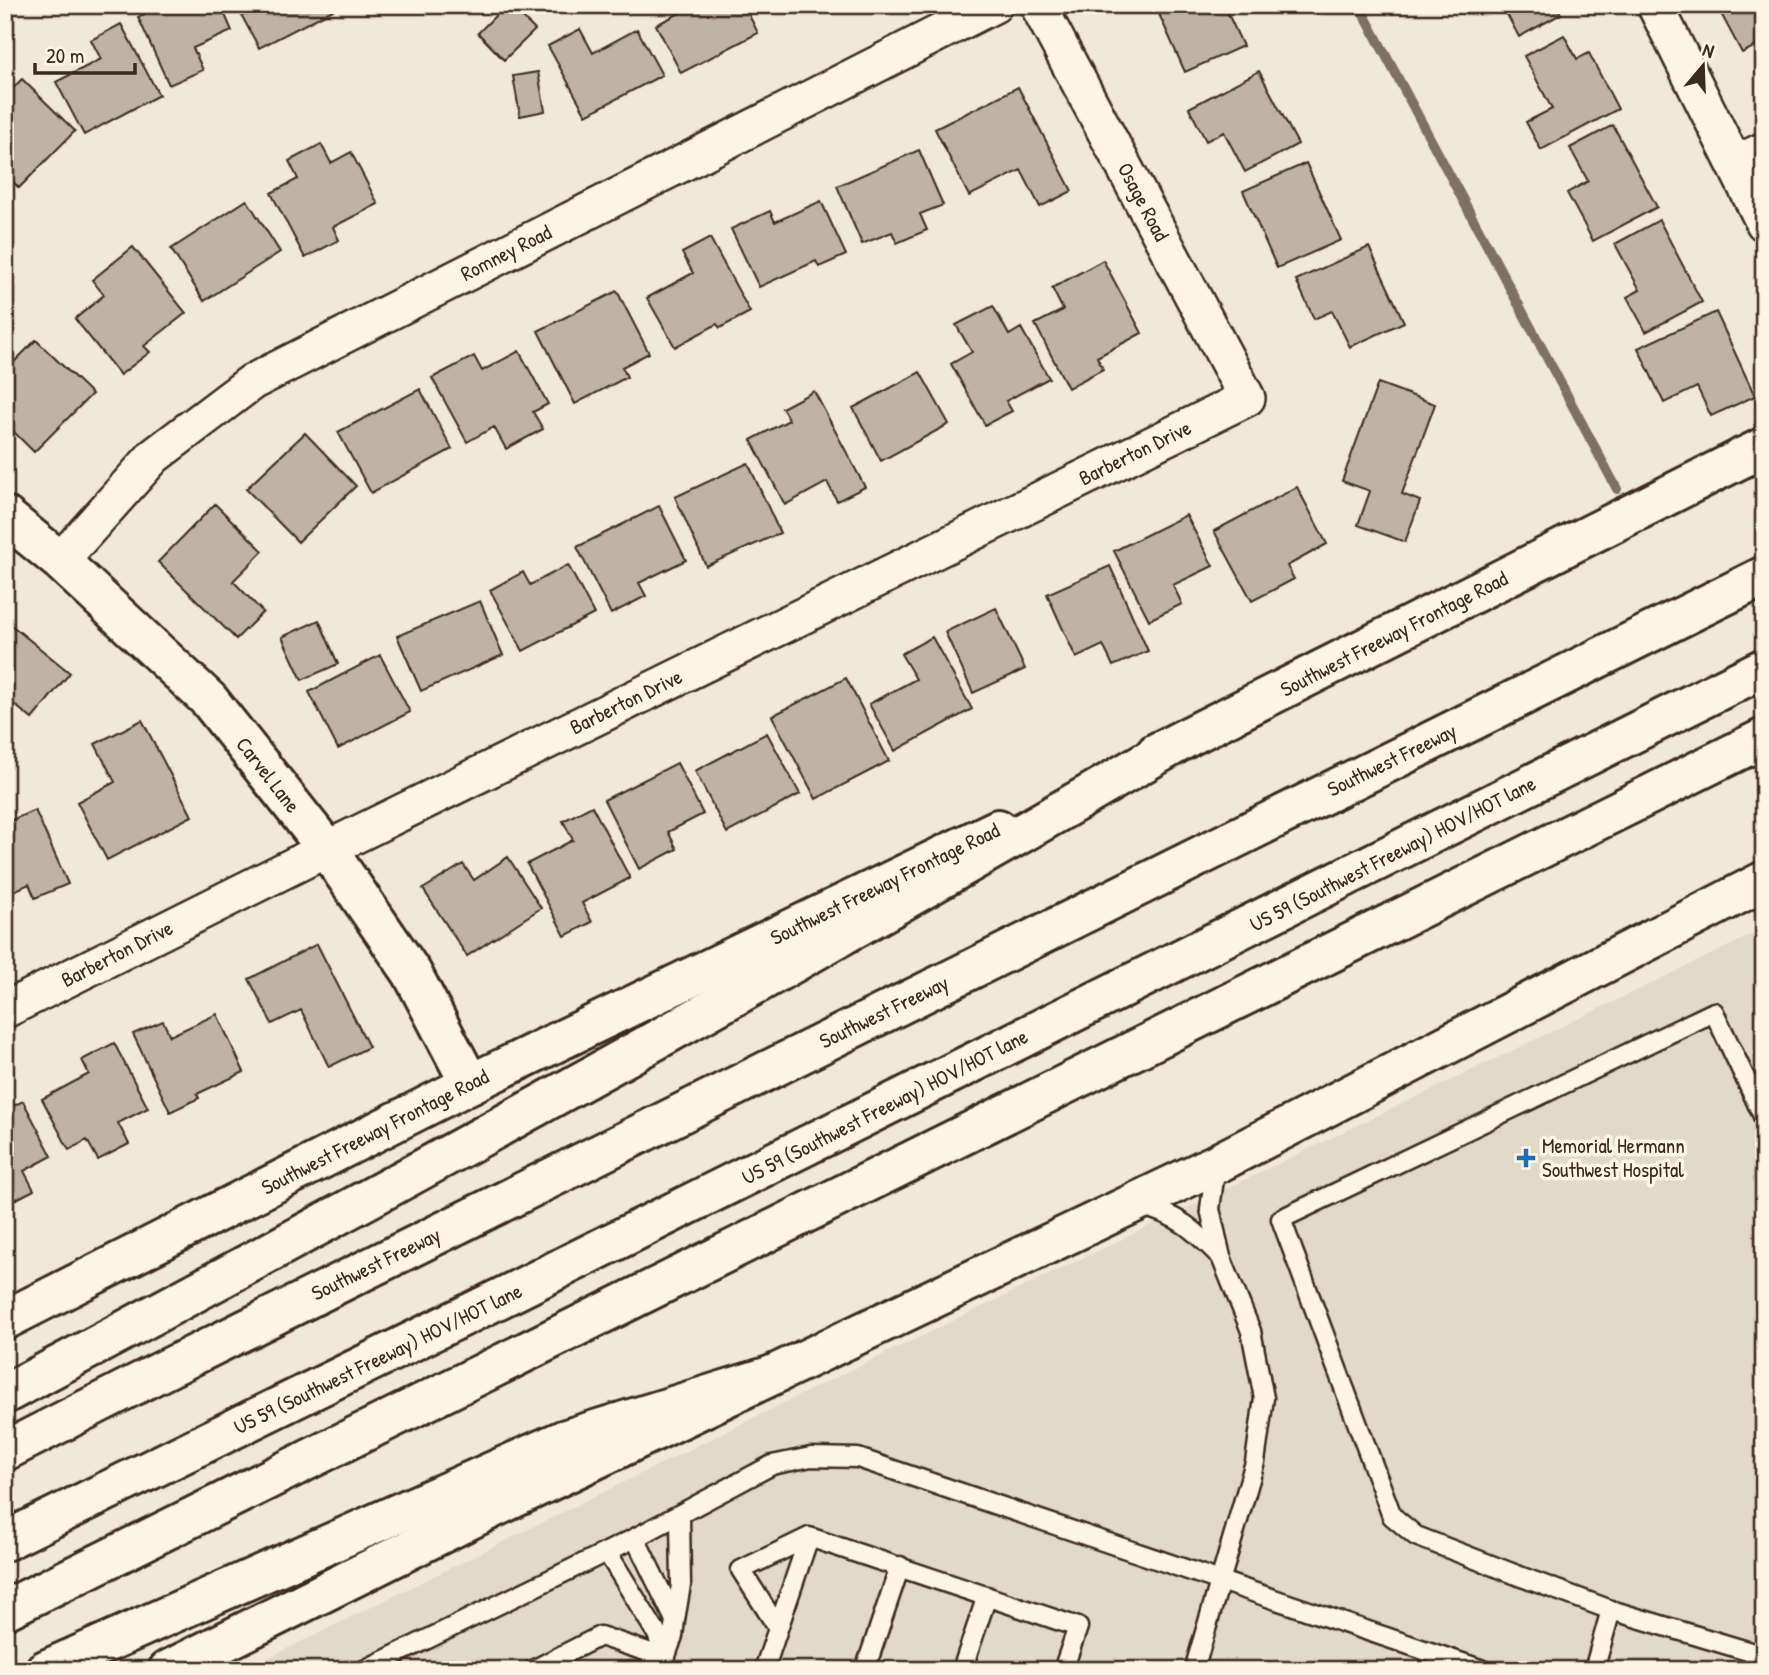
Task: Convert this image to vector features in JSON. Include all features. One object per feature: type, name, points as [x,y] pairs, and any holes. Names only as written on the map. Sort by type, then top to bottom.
[{"type":"main road","name":"Southwest Freeway Frontage Road","points":[[5,1320],[470,1084],[1186,738],[1757,451]]},
{"type":"main road","name":"Carvel Lane","points":[[5,516],[60,561],[209,700],[327,849],[412,973],[470,1084]]},
{"type":"main road","name":"Southwest Freeway","points":[[5,1451],[184,1359],[1764,576]]},
{"type":"main road","name":"US 59 (Southwest Freeway) HOV/HOT lane","points":[[5,1541],[517,1290],[1764,668]]},
{"type":"main road","points":[[5,1610],[1764,737]]},
{"type":"main road","points":[[5,1394],[239,1270],[901,904],[1186,738]]},
{"type":"main road","points":[[167,1670],[489,1510],[1216,1164],[1764,881]]},
{"type":"main road","points":[[45,1670],[564,1440],[770,1376]]},
{"type":"street","name":"Romney Road","points":[[60,561],[154,456],[252,382],[994,5]]},
{"type":"street","name":"Osage Road","points":[[1038,5],[1247,398]]},
{"type":"street","points":[[1655,5],[1749,157],[1764,223]]},
{"type":"street","name":"Barberton Drive","points":[[5,1010],[1247,398]]},
{"type":"lane","points":[[1764,1118],[1714,1012],[1281,1219],[1392,1516],[1416,1536],[1611,1610],[1764,1656]]},
{"type":"lane","points":[[1194,1670],[1255,1462],[1264,1398],[1251,1331],[1222,1257],[1210,1209],[1216,1164]]},
{"type":"lane","points":[[1132,1203],[1165,1212],[1193,1229],[1222,1257]]},
{"type":"lane","points":[[364,1670],[635,1538],[772,1465],[811,1457],[858,1458],[1483,1670]]},
{"type":"lane","points":[[664,1664],[673,1636],[681,1585],[680,1515]]},
{"type":"lane","points":[[635,1538],[674,1620]]},
{"type":"lane","points":[[764,1670],[809,1538]]},
{"type":"lane","points":[[778,1628],[741,1570],[809,1538],[1078,1627],[1063,1670]]},
{"type":"lane","points":[[607,1552],[657,1634],[664,1664]]},
{"type":"lane","points":[[865,1670],[900,1566]]},
{"type":"lane","points":[[962,1670],[987,1596]]},
{"type":"lane","points":[[1594,1670],[1611,1610]]},
{"type":"lane","points":[[533,1670],[600,1636],[664,1664]]},
{"type":"shaded area","name":"Memorial Hermann Southwest Hospital","points":[[1764,929],[1764,1670],[244,1670],[814,1388]]},
{"type":"building","points":[[164,5],[221,5],[232,31],[193,48],[203,70],[169,85],[138,17]]},
{"type":"building","points":[[236,5],[331,5],[333,10],[259,48]]},
{"type":"building","points":[[506,5],[510,5],[535,30],[504,60],[478,33]]},
{"type":"building","points":[[695,5],[744,5],[758,33],[681,73],[656,25]]},
{"type":"building","points":[[1155,5],[1224,5],[1243,46],[1185,72]]},
{"type":"building","points":[[1502,5],[1556,5],[1561,14],[1519,37]]},
{"type":"building","points":[[1764,5],[1764,42],[1742,53],[1717,6]]},
{"type":"building","points":[[121,24],[159,95],[84,135],[56,82],[101,59],[91,40]]},
{"type":"building","points":[[580,29],[593,53],[637,29],[662,75],[586,115],[548,46]]},
{"type":"building","points":[[1564,35],[1577,59],[1589,53],[1618,109],[1541,150],[1526,122],[1552,109],[1524,56]]},
{"type":"building","points":[[1259,71],[1298,144],[1245,172],[1224,132],[1206,141],[1189,108]]},
{"type":"building","points":[[538,72],[545,111],[520,116],[513,76]]},
{"type":"building","points":[[22,79],[75,131],[19,188],[5,174],[5,96]]},
{"type":"building","points":[[1018,87],[1072,191],[1040,207],[1021,170],[969,196],[935,129]]},
{"type":"building","points":[[1613,125],[1657,207],[1593,241],[1567,193],[1588,181],[1570,148]]},
{"type":"building","points":[[321,144],[331,163],[351,152],[378,204],[333,227],[339,240],[305,258],[271,193],[298,179],[289,161]]},
{"type":"building","points":[[919,150],[943,205],[920,214],[927,230],[897,243],[892,232],[862,244],[837,186]]},
{"type":"building","points":[[1306,163],[1341,240],[1277,268],[1243,191]]},
{"type":"building","points":[[247,200],[280,252],[204,301],[171,249]]},
{"type":"building","points":[[821,201],[846,255],[819,267],[816,261],[759,287],[731,229],[770,211],[775,222]]},
{"type":"building","points":[[1659,220],[1702,302],[1646,332],[1627,297],[1640,290],[1615,244]]},
{"type":"building","points":[[710,238],[750,312],[720,328],[717,324],[675,347],[647,298],[693,273],[682,253]]},
{"type":"building","points":[[133,247],[186,313],[144,346],[150,352],[120,375],[75,319],[104,295],[92,280]]},
{"type":"building","points":[[1369,247],[1404,322],[1350,347],[1332,311],[1314,319],[1296,280]]},
{"type":"building","points":[[1103,260],[1142,333],[1097,357],[1103,369],[1068,388],[1035,324],[1063,310],[1052,288]]},
{"type":"building","points":[[617,291],[649,353],[622,367],[627,377],[575,404],[538,331]]},
{"type":"building","points":[[993,306],[1009,335],[1021,328],[1049,378],[1006,401],[1012,411],[985,425],[951,364],[972,352],[956,325]]},
{"type":"building","points":[[1716,312],[1755,396],[1711,416],[1697,387],[1664,403],[1638,348]]},
{"type":"building","points":[[36,340],[92,394],[34,452],[5,423],[5,371]]},
{"type":"building","points":[[519,351],[548,404],[533,412],[543,429],[506,449],[494,427],[467,442],[432,378],[474,356],[482,371]]},
{"type":"building","points":[[920,372],[949,424],[881,461],[853,408]]},
{"type":"building","points":[[1378,383],[1435,404],[1402,494],[1420,501],[1405,542],[1358,525],[1370,491],[1342,481]]},
{"type":"building","points":[[420,389],[452,449],[371,493],[338,432]]},
{"type":"building","points":[[814,391],[865,487],[837,501],[827,482],[785,505],[751,440],[789,420],[782,408]]},
{"type":"building","points":[[305,433],[356,486],[298,542],[246,489]]},
{"type":"building","points":[[748,463],[780,533],[706,566],[675,497]]},
{"type":"building","points":[[1297,487],[1327,544],[1287,566],[1294,579],[1252,601],[1214,531]]},
{"type":"building","points":[[215,504],[263,551],[233,581],[263,612],[236,639],[158,562]]},
{"type":"building","points":[[659,506],[686,560],[639,583],[646,596],[611,614],[577,547]]},
{"type":"building","points":[[1186,515],[1213,566],[1173,585],[1182,604],[1149,620],[1114,551]]},
{"type":"building","points":[[568,565],[594,614],[523,651],[490,590],[523,572],[530,585]]},
{"type":"building","points":[[1110,566],[1148,651],[1113,666],[1103,645],[1076,658],[1047,594]]},
{"type":"building","points":[[480,601],[503,655],[421,691],[397,636]]},
{"type":"building","points":[[996,608],[1025,669],[973,693],[945,632]]},
{"type":"building","points":[[5,620],[70,673],[32,719],[5,697]]},
{"type":"building","points":[[319,620],[338,664],[302,680],[282,637]]},
{"type":"building","points":[[932,637],[972,709],[895,751],[869,704],[916,679],[901,654]]},
{"type":"building","points":[[380,655],[410,712],[338,749],[309,692]]},
{"type":"building","points":[[846,678],[889,761],[816,799],[772,716]]},
{"type":"building","points":[[142,720],[192,816],[107,860],[77,802],[115,782],[95,744]]},
{"type":"building","points":[[767,733],[800,794],[727,833],[695,771]]},
{"type":"building","points":[[677,763],[703,814],[668,832],[677,849],[639,869],[604,800]]},
{"type":"building","points":[[592,806],[630,878],[582,903],[592,922],[565,936],[527,864],[573,840],[563,821]]},
{"type":"building","points":[[35,810],[68,884],[35,898],[29,884],[5,895],[5,823]]},
{"type":"building","points":[[508,857],[541,908],[467,956],[423,889],[463,864],[474,880]]},
{"type":"building","points":[[317,944],[369,1047],[329,1067],[301,1010],[272,1024],[249,979]]},
{"type":"building","points":[[217,1014],[244,1072],[197,1094],[199,1098],[170,1112],[133,1034],[163,1021],[170,1036]]},
{"type":"building","points":[[114,1043],[148,1108],[118,1123],[129,1144],[98,1160],[87,1140],[69,1150],[42,1099],[89,1074],[82,1060]]},
{"type":"building","points":[[23,1101],[52,1156],[24,1171],[34,1190],[5,1205],[5,1110]]},
{"type":"waterway","points":[[1359,5],[1617,489]]},
{"type":"place","name":"Memorial Hermann Southwest Hospital","points":[[1526,1158]]}]
